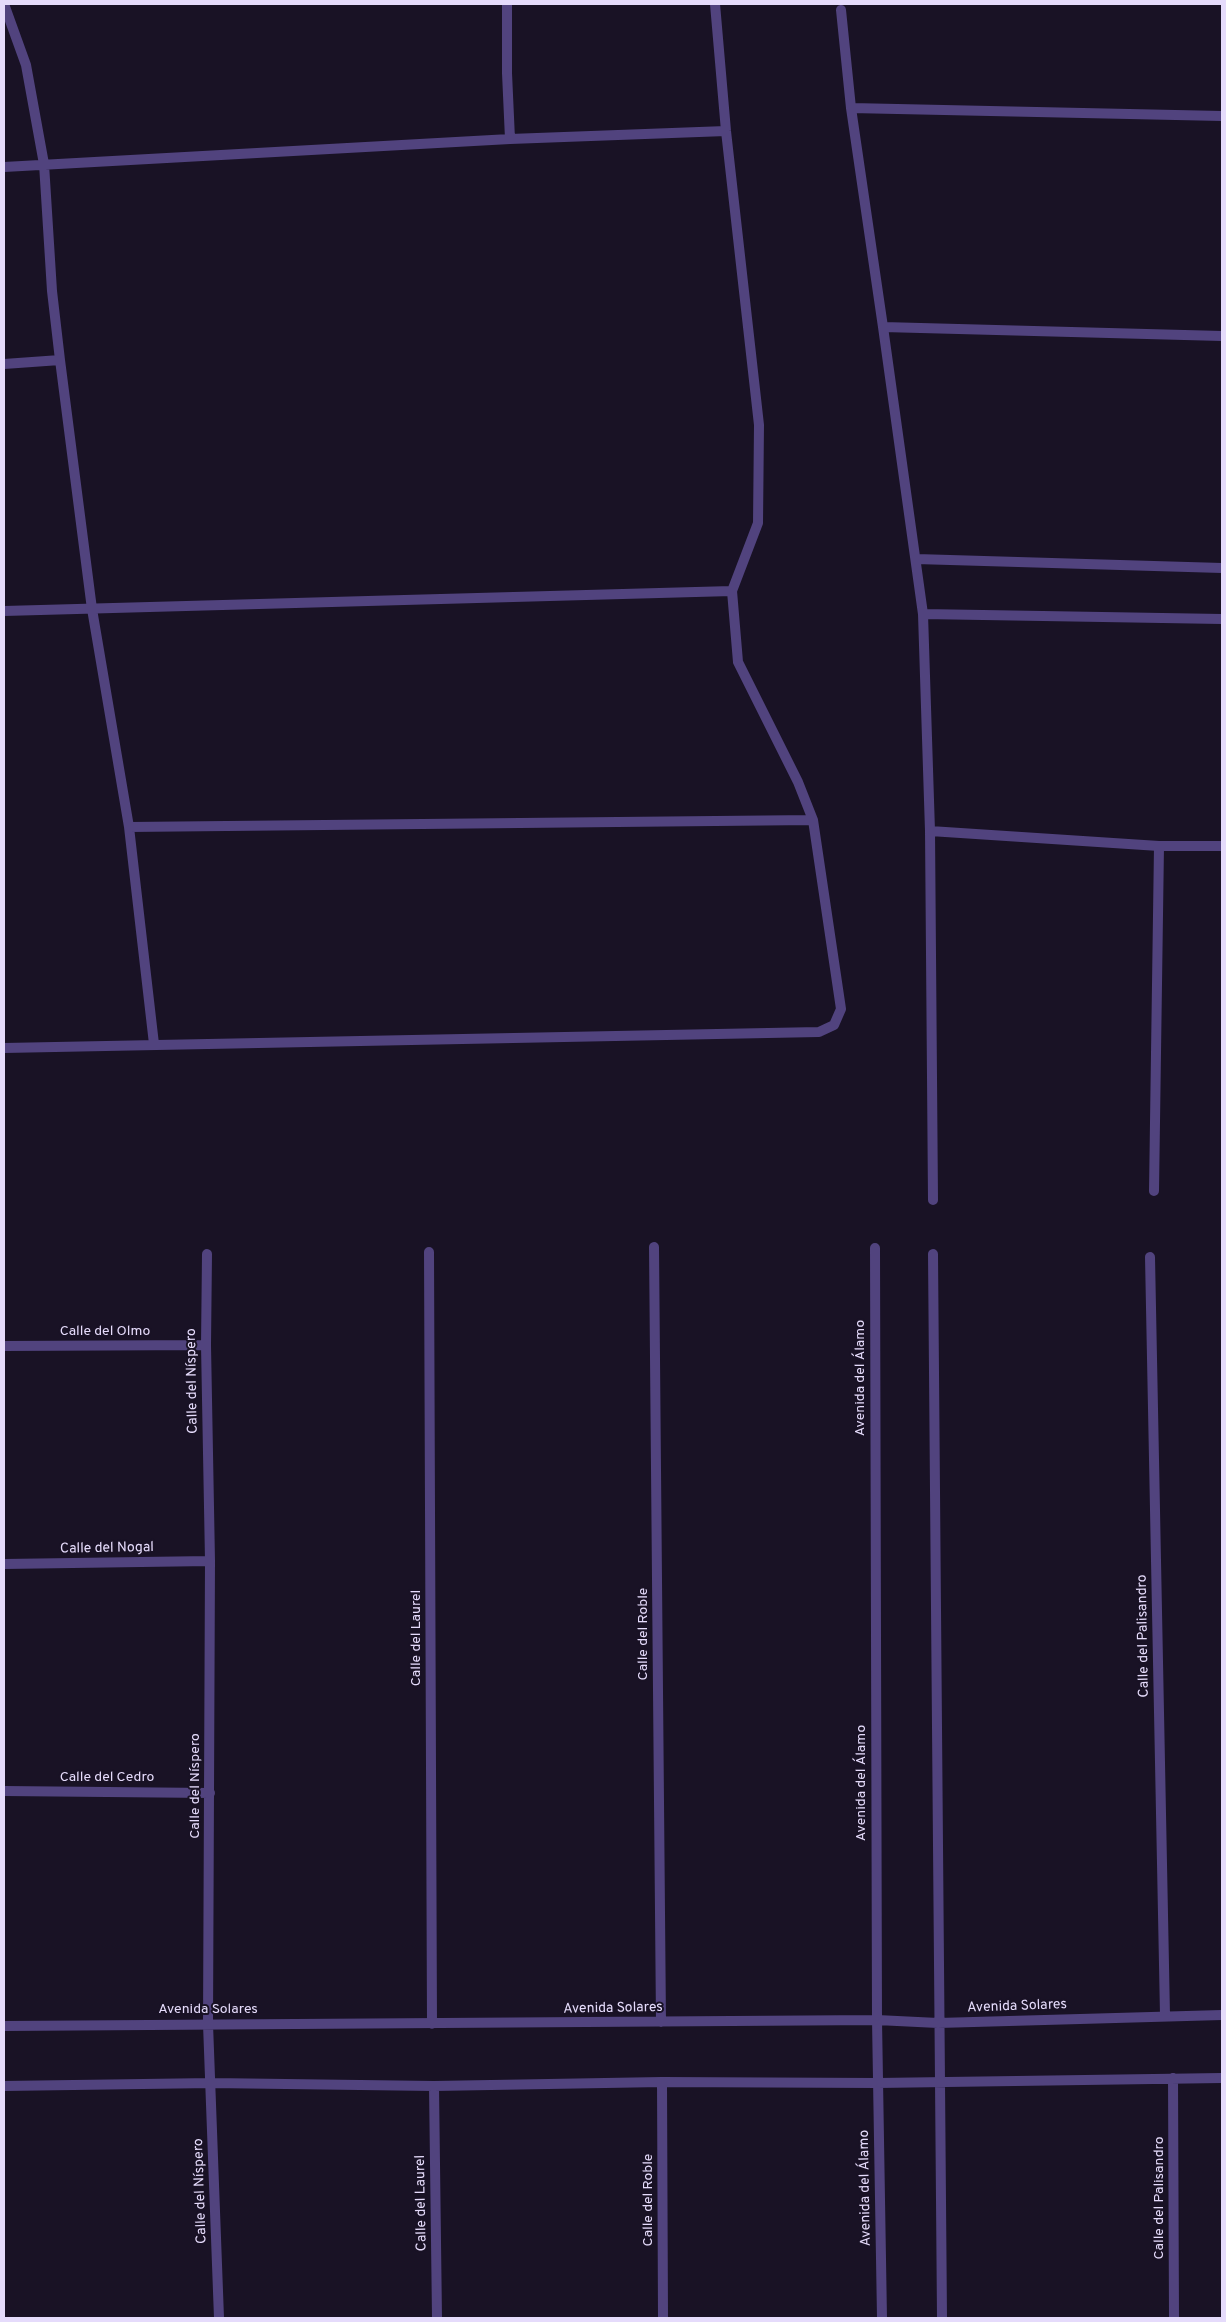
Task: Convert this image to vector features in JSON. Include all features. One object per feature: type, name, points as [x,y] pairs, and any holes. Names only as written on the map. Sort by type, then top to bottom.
[{"type":"street","points":[[4,4],[26,65],[44,164],[52,291],[60,360],[92,609],[129,827],[154,1044]]},
{"type":"street","points":[[507,4],[507,74],[510,139]]},
{"type":"street","points":[[4,1048],[819,1032],[834,1025],[841,1009],[813,820],[798,782],[738,662],[732,592],[758,523],[759,425],[726,131],[715,4]]},
{"type":"street","points":[[841,10],[851,108],[884,326],[923,614],[930,832],[933,1200]]},
{"type":"street","points":[[851,108],[1222,116]]},
{"type":"street","points":[[4,167],[510,139],[726,131]]},
{"type":"street","points":[[884,326],[1222,336]]},
{"type":"street","points":[[4,364],[60,360]]},
{"type":"street","points":[[916,560],[1222,568]]},
{"type":"street","points":[[4,611],[732,592]]},
{"type":"street","points":[[923,614],[1222,619]]},
{"type":"street","points":[[129,827],[813,820]]},
{"type":"street","points":[[930,832],[1159,846],[1222,846]]},
{"type":"street","points":[[1154,1191],[1159,846]]},
{"type":"street","name":"Calle del Roble","points":[[654,1246],[660,2022]]},
{"type":"street","name":"Avenida del Álamo","points":[[875,1248],[876,2020],[882,2318]]},
{"type":"street","name":"Calle del Laurel","points":[[429,1252],[432,2024]]},
{"type":"street","name":"Calle del Níspero","points":[[207,1254],[206,1345],[210,1561],[208,2024],[212,2084],[219,2318]]},
{"type":"street","points":[[933,1254],[938,2023],[942,2318]]},
{"type":"street","name":"Calle del Palisandro","points":[[1150,1257],[1165,2015]]},
{"type":"street","name":"Calle del Olmo","points":[[4,1346],[206,1345]]},
{"type":"street","name":"Calle del Nogal","points":[[4,1564],[210,1561]]},
{"type":"street","name":"Calle del Cedro","points":[[4,1791],[210,1793]]},
{"type":"street","name":"Avenida Solares","points":[[4,2026],[876,2020],[938,2023],[1165,2015],[1222,2015]]},
{"type":"street","name":"Calle del Palisandro","points":[[1173,2078],[1174,2318]]},
{"type":"street","points":[[4,2086],[212,2084],[434,2086],[662,2082],[878,2083],[1222,2078]]},
{"type":"street","name":"Calle del Roble","points":[[662,2082],[663,2318]]},
{"type":"street","name":"Calle del Laurel","points":[[434,2086],[437,2318]]}]
